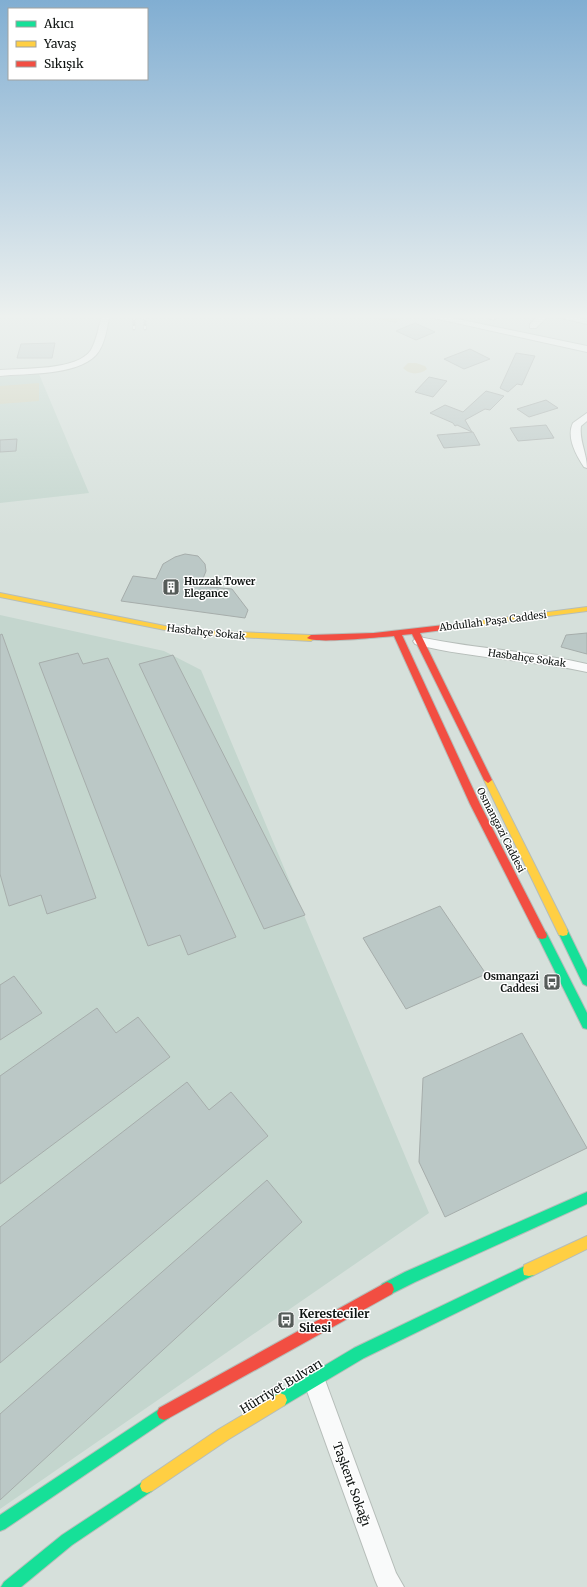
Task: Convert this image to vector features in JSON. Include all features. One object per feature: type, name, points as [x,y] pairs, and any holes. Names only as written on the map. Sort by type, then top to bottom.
[{"type":"main road","name":"Hasbahçe Sokak","points":[[0,595],[185,632],[214,635],[282,638],[338,638],[397,633],[417,636]]},
{"type":"main road","name":"Abdullah Paşa Caddesi","points":[[398,644],[417,636],[587,609]]},
{"type":"main road","name":"Osmangazi Caddesi","points":[[397,633],[398,644],[475,804],[587,1024]]},
{"type":"main road","name":"Osmangazi Caddesi","points":[[417,636],[587,981]]},
{"type":"main road","name":"Abdullah Paşa Caddesi","points":[[417,636],[450,637]]},
{"type":"main road","points":[[0,1524],[157,1417],[347,1311],[410,1277],[587,1198]]},
{"type":"main road","name":"Hürriyet Bulvarı","points":[[9,1587],[80,1531],[224,1434],[359,1353],[587,1242]]},
{"type":"street","points":[[587,416],[576,425],[574,437],[576,448],[587,466]]},
{"type":"street","name":"Hasbahçe Sokak","points":[[417,636],[447,648],[549,660],[587,668]]},
{"type":"street","name":"Taşkent Sokağı","points":[[314,1380],[387,1580],[392,1587]]},
{"type":"shaded area","points":[[0,388],[45,388],[89,493],[0,503]]},
{"type":"shaded area","points":[[0,615],[164,651],[201,670],[429,1213],[0,1509]]},
{"type":"green space","points":[[0,388],[39,388],[39,401],[0,404]]},
{"type":"building","points":[[419,388],[441,388],[433,397],[415,392]]},
{"type":"building","points":[[500,388],[512,388],[508,392]]},
{"type":"building","points":[[486,391],[504,396],[490,410],[485,409],[465,420],[472,432],[457,425],[455,426],[453,423],[430,413],[445,405],[463,412]]},
{"type":"building","points":[[546,400],[558,408],[529,417],[517,409]]},
{"type":"building","points":[[546,425],[554,438],[518,441],[510,428]]},
{"type":"building","points":[[473,432],[480,445],[444,448],[437,435]]},
{"type":"building","points":[[17,439],[16,451],[0,452],[0,440]]},
{"type":"building","name":"Huzzak Tower Elegance","points":[[185,554],[198,556],[205,564],[206,571],[200,586],[232,589],[248,610],[245,618],[121,601],[133,576],[156,579],[163,564],[175,557]]},
{"type":"building","points":[[587,633],[587,654],[561,647],[566,635]]},
{"type":"building","points":[[2,634],[96,898],[47,914],[41,895],[9,906],[0,874],[0,635]]},
{"type":"building","points":[[78,653],[83,664],[108,658],[236,937],[188,955],[180,935],[148,946],[39,663]]},
{"type":"building","points":[[173,655],[305,915],[264,929],[139,664]]},
{"type":"building","points":[[440,906],[486,974],[406,1009],[363,938]]},
{"type":"building","points":[[14,976],[42,1013],[0,1040],[0,985]]},
{"type":"building","points":[[97,1008],[116,1033],[138,1017],[170,1057],[0,1184],[0,1076]]},
{"type":"building","points":[[522,1033],[587,1148],[445,1217],[419,1162],[423,1078]]},
{"type":"building","points":[[187,1082],[209,1110],[231,1092],[268,1136],[0,1363],[0,1227]]},
{"type":"building","points":[[267,1180],[302,1222],[0,1500],[0,1414]]},
{"type":"traffic: fast","points":[[563,932],[587,981]]},
{"type":"traffic: fast","points":[[542,935],[587,1024]]},
{"type":"traffic: fast","points":[[387,1289],[410,1277],[587,1198]]},
{"type":"traffic: fast","points":[[280,1400],[359,1353],[529,1270]]},
{"type":"traffic: fast","points":[[0,1524],[164,1413]]},
{"type":"traffic: fast","points":[[9,1587],[67,1540],[147,1486]]},
{"type":"traffic: slow","points":[[0,595],[185,632],[311,638]]},
{"type":"traffic: slow","points":[[479,623],[587,609]]},
{"type":"traffic: slow","points":[[488,780],[563,932]]},
{"type":"traffic: slow","points":[[529,1270],[587,1242]]},
{"type":"traffic: slow","points":[[147,1486],[224,1434],[280,1400]]},
{"type":"traffic: jam","points":[[311,638],[374,635],[479,623]]},
{"type":"traffic: jam","points":[[415,631],[488,780]]},
{"type":"traffic: jam","points":[[397,633],[475,804],[542,935]]},
{"type":"traffic: jam","points":[[164,1413],[387,1289]]},
{"type":"place","name":"Huzzak Tower Elegance","points":[[171,587]]},
{"type":"place","name":"Osmangazi̇ Caddesi̇","points":[[552,982]]},
{"type":"place","name":"Keresteciler Sitesi","points":[[286,1320]]}]
